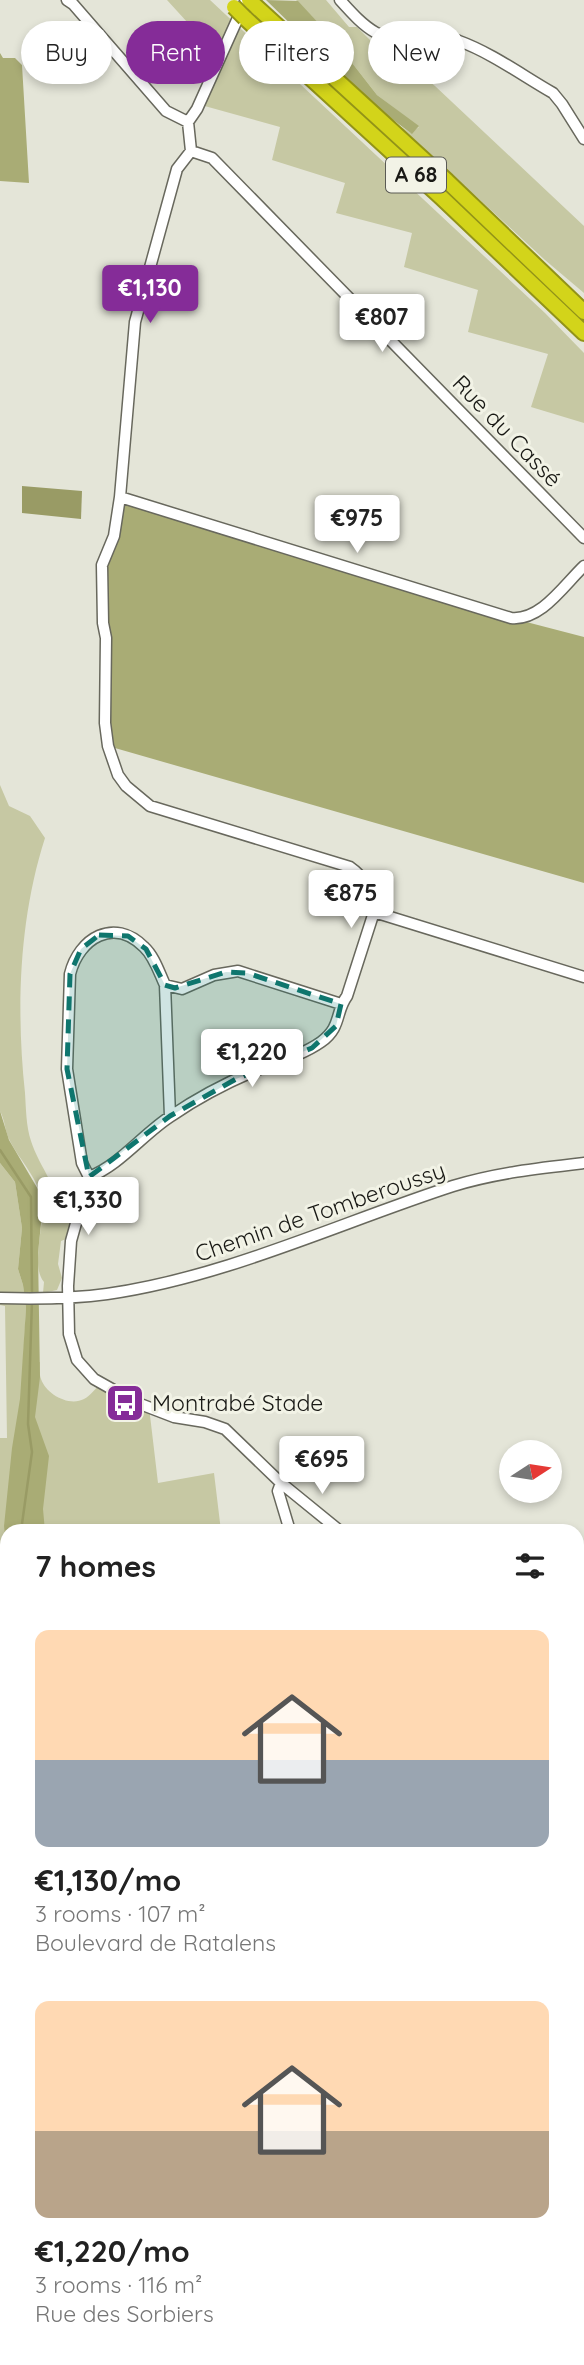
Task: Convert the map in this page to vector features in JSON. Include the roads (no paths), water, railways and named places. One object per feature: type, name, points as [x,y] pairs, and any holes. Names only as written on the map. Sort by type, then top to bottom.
[{"type":"highway","name":"A 68","points":[[242,2],[245,18],[441,197],[584,333]]},
{"type":"highway","name":"A 68","points":[[242,2],[447,181],[584,312]]},
{"type":"street","points":[[66,0],[73,4],[166,111],[188,122]]},
{"type":"street","points":[[340,0],[379,36],[409,41],[450,38],[473,47],[553,93],[584,139]]},
{"type":"street","points":[[89,1177],[103,1171],[170,1116],[236,1079],[322,1041],[336,1026],[373,912],[371,892],[350,867],[159,811],[126,786],[118,775],[108,746],[105,723],[106,638],[103,623],[102,565],[114,536],[120,497],[135,322],[177,169],[191,151],[188,122],[197,109],[242,2]]},
{"type":"street","name":"Rue du Cassé","points":[[191,151],[212,158],[584,538]]},
{"type":"street","points":[[120,497],[511,618],[520,619],[535,614],[584,566]]},
{"type":"street","points":[[373,912],[584,978]]},
{"type":"street","points":[[170,1116],[165,985],[146,949],[139,942],[120,933],[99,936],[80,949],[74,960],[68,989],[67,1069],[82,1163],[89,1177],[71,1241],[69,1335],[72,1349],[94,1379],[126,1397],[164,1414],[225,1429],[281,1483],[331,1524]]},
{"type":"street","points":[[165,985],[182,989],[214,975],[238,971],[341,1004]]},
{"type":"street","name":"Chemin de Tomberoussy","points":[[0,1298],[69,1298],[130,1290],[246,1259],[453,1186],[504,1173],[584,1163]]},
{"type":"street","points":[[281,1483],[278,1491],[288,1524]]},
{"type":"waterway","points":[[0,1150],[31,1197],[32,1295]]},
{"type":"waterway","points":[[22,1524],[32,1452],[28,1424],[32,1301]]},
{"type":"place","name":"Montrabé Stade","points":[[125,1403]]}]
